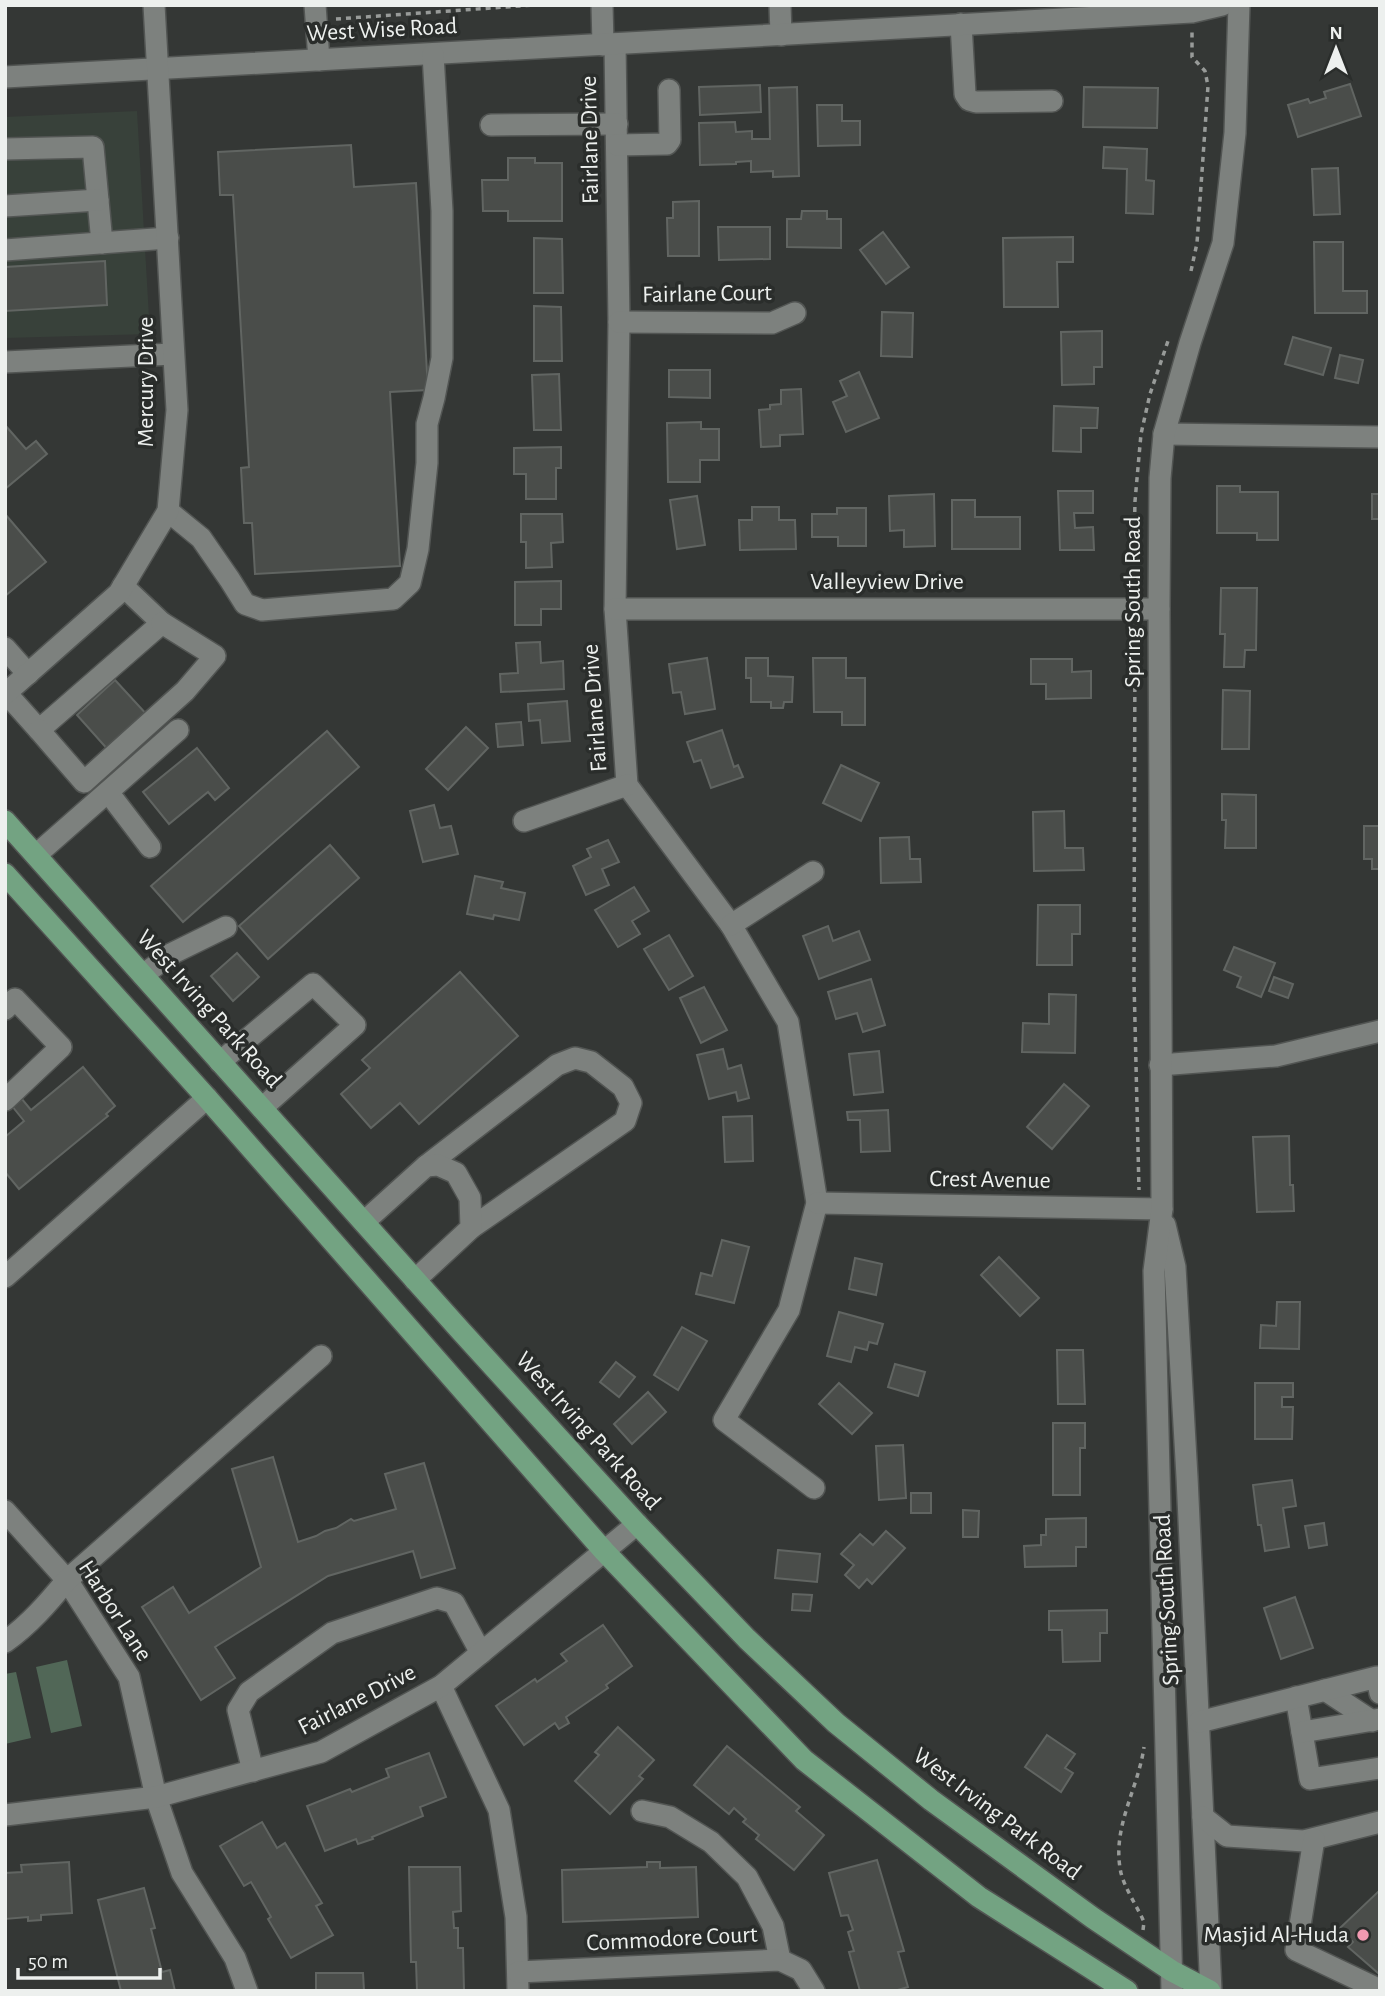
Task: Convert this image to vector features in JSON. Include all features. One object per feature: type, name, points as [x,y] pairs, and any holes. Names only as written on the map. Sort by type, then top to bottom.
[{"type":"main road","name":"West Irving Park Road","points":[[5,821],[415,1280],[637,1524],[747,1639],[836,1723],[931,1800],[1072,1902],[1172,1981],[1210,1991]]},
{"type":"main road","points":[[5,874],[208,1097],[604,1551],[804,1760],[979,1897],[1127,1991]]},
{"type":"street","name":"Mercury Drive","points":[[6,693],[119,593],[168,511],[177,410],[154,5]]},
{"type":"street","name":"Fairlane Drive","points":[[602,5],[609,44],[617,134],[619,321],[615,609],[627,785],[731,925],[788,1022],[817,1203],[789,1310],[724,1420],[814,1488]]},
{"type":"street","points":[[780,5],[781,35]]},
{"type":"street","name":"West Wise Road","points":[[5,77],[781,35],[937,16],[961,24],[1098,11],[1192,12],[1222,5]]},
{"type":"street","name":"Spring South Road","points":[[1172,1981],[1154,1271],[1162,1209],[1158,609],[1160,478],[1164,434],[1223,243],[1235,133],[1239,5]]},
{"type":"street","points":[[316,12],[319,60]]},
{"type":"street","points":[[961,24],[965,94],[969,100],[1052,101]]},
{"type":"street","points":[[168,511],[201,538],[245,604],[262,610],[393,599],[410,583],[418,549],[427,463],[427,425],[442,358],[442,211],[433,54]]},
{"type":"street","points":[[491,125],[617,134],[667,144],[670,140],[669,90]]},
{"type":"street","points":[[5,149],[93,147],[102,243]]},
{"type":"street","points":[[5,206],[98,200]]},
{"type":"street","points":[[5,250],[168,239]]},
{"type":"street","name":"Fairlane Court","points":[[619,321],[772,323],[795,313]]},
{"type":"street","points":[[5,362],[173,354]]},
{"type":"street","points":[[1164,434],[1380,437]]},
{"type":"street","points":[[6,693],[84,782],[185,691],[215,656],[162,622],[123,586]]},
{"type":"street","name":"Valleyview Drive","points":[[615,609],[1158,609]]},
{"type":"street","points":[[39,730],[162,622]]},
{"type":"street","points":[[5,648],[28,674]]},
{"type":"street","points":[[36,855],[178,730]]},
{"type":"street","points":[[524,821],[627,785]]},
{"type":"street","points":[[108,792],[150,847]]},
{"type":"street","points":[[731,925],[813,872]]},
{"type":"street","points":[[143,975],[171,954],[226,927]]},
{"type":"street","points":[[220,1062],[313,984],[355,1025],[262,1108]]},
{"type":"street","points":[[5,1009],[15,999],[61,1047],[5,1100]]},
{"type":"street","points":[[1160,1065],[1276,1056],[1380,1031]]},
{"type":"street","points":[[364,1222],[426,1166],[557,1065],[575,1058],[591,1062],[623,1087],[631,1103],[625,1121],[471,1228],[415,1280]]},
{"type":"street","points":[[5,1277],[208,1097]]},
{"type":"street","points":[[426,1166],[438,1165],[456,1173],[470,1198],[471,1228]]},
{"type":"street","name":"Crest Avenue","points":[[817,1203],[1162,1209]]},
{"type":"street","name":"Spring South Road","points":[[1162,1209],[1175,1267],[1188,1476],[1210,1991]]},
{"type":"street","points":[[5,1642],[36,1615],[67,1580],[321,1356]]},
{"type":"street","name":"Harbor Lane","points":[[5,1511],[67,1580],[129,1677],[156,1797],[182,1872],[235,1958],[247,1991]]},
{"type":"street","name":"Fairlane Drive","points":[[5,1815],[156,1797],[321,1752],[441,1686],[637,1524]]},
{"type":"street","points":[[253,1770],[238,1710],[249,1692],[332,1633],[437,1598],[454,1602],[481,1653]]},
{"type":"street","points":[[1199,1722],[1377,1677],[1380,1693]]},
{"type":"street","points":[[441,1686],[499,1810],[516,1917],[518,1982]]},
{"type":"street","points":[[1325,1690],[1376,1720]]},
{"type":"street","points":[[1296,1697],[1310,1779],[1380,1768]]},
{"type":"street","points":[[1302,1732],[1376,1720]]},
{"type":"street","points":[[642,1811],[670,1817],[711,1842],[747,1877],[773,1926],[780,1960]]},
{"type":"street","points":[[1203,1817],[1227,1836],[1304,1841],[1380,1822]]},
{"type":"street","points":[[1205,1856],[1227,1836]]},
{"type":"street","points":[[1314,1839],[1296,1950],[1380,1990]]},
{"type":"street","name":"Commodore Court","points":[[518,1982],[780,1960],[801,1970],[814,1991]]},
{"type":"path","points":[[316,12],[534,5]]},
{"type":"shaded area","points":[[137,111],[150,334],[5,338],[5,117]]},
{"type":"green space","points":[[67,1660],[82,1726],[51,1733],[36,1667]]},
{"type":"green space","points":[[16,1672],[31,1738],[5,1744],[5,1674]]},
{"type":"building","points":[[1350,84],[1361,116],[1298,137],[1288,105],[1308,99],[1310,103],[1326,98],[1324,92]]},
{"type":"building","points":[[760,85],[761,112],[700,115],[699,87]]},
{"type":"building","points":[[797,87],[799,176],[773,177],[773,171],[751,172],[751,161],[700,165],[699,123],[735,122],[736,132],[752,131],[752,139],[770,139],[769,88]]},
{"type":"building","points":[[1084,87],[1158,88],[1157,128],[1083,127]]},
{"type":"building","points":[[817,105],[842,105],[842,121],[860,121],[860,145],[818,146]]},
{"type":"building","points":[[351,145],[354,187],[416,183],[428,390],[390,392],[400,566],[255,574],[252,523],[244,523],[241,468],[249,467],[233,195],[220,195],[218,152]]},
{"type":"building","points":[[1104,147],[1147,149],[1146,180],[1154,181],[1153,214],[1126,213],[1127,169],[1103,168]]},
{"type":"building","points":[[508,158],[535,158],[535,163],[562,163],[562,221],[508,221],[508,211],[483,211],[482,180],[508,180]]},
{"type":"building","points":[[1338,168],[1340,214],[1314,215],[1312,169]]},
{"type":"building","points":[[699,201],[699,256],[668,256],[667,218],[673,218],[673,202]]},
{"type":"building","points":[[802,211],[827,211],[827,219],[841,219],[841,248],[787,247],[787,219],[801,219]]},
{"type":"building","points":[[718,227],[770,227],[770,259],[719,260]]},
{"type":"building","points":[[883,232],[909,267],[886,284],[860,250]]},
{"type":"building","points":[[1073,237],[1073,262],[1057,262],[1058,307],[1004,307],[1003,238]]},
{"type":"building","points":[[534,238],[562,239],[563,293],[534,293]]},
{"type":"building","points":[[1314,242],[1343,242],[1343,291],[1367,291],[1367,313],[1315,313]]},
{"type":"building","points":[[105,261],[107,305],[5,311],[5,267]]},
{"type":"building","points":[[534,306],[561,307],[562,361],[534,361]]},
{"type":"building","points":[[882,312],[913,313],[912,357],[881,356]]},
{"type":"building","points":[[1102,331],[1102,367],[1094,367],[1094,384],[1062,385],[1061,332]]},
{"type":"building","points":[[1293,337],[1331,348],[1323,375],[1285,364]]},
{"type":"building","points":[[1340,355],[1363,360],[1358,383],[1335,378]]},
{"type":"building","points":[[669,370],[710,370],[710,398],[669,397]]},
{"type":"building","points":[[859,372],[879,418],[846,432],[833,402],[847,396],[840,381]]},
{"type":"building","points":[[559,374],[561,430],[534,430],[532,375]]},
{"type":"building","points":[[801,389],[803,434],[780,435],[780,446],[761,447],[759,410],[781,404],[781,390]]},
{"type":"building","points":[[1054,406],[1098,408],[1097,428],[1081,428],[1081,452],[1053,451]]},
{"type":"building","points":[[701,422],[701,429],[719,429],[719,460],[700,460],[700,482],[668,482],[667,423]]},
{"type":"building","points":[[5,425],[26,449],[36,441],[47,454],[5,489]]},
{"type":"building","points":[[561,447],[561,468],[556,468],[556,499],[526,499],[526,474],[514,474],[514,448]]},
{"type":"building","points":[[1217,486],[1240,486],[1240,492],[1278,492],[1278,540],[1257,540],[1257,533],[1217,533]]},
{"type":"building","points":[[1058,491],[1093,491],[1093,513],[1074,513],[1075,528],[1093,527],[1094,550],[1060,550]]},
{"type":"building","points":[[934,494],[935,546],[904,547],[904,530],[890,531],[889,496]]},
{"type":"building","points":[[1372,494],[1380,494],[1380,519],[1372,519]]},
{"type":"building","points":[[697,496],[705,545],[677,549],[670,500]]},
{"type":"building","points":[[952,500],[975,500],[975,517],[1020,517],[1020,549],[952,549]]},
{"type":"building","points":[[752,507],[779,507],[779,520],[795,520],[796,549],[740,550],[739,520],[752,520]]},
{"type":"building","points":[[837,508],[866,508],[866,546],[838,546],[838,537],[812,537],[812,514],[837,514]]},
{"type":"building","points":[[5,514],[46,562],[5,596]]},
{"type":"building","points":[[521,514],[562,514],[563,542],[551,543],[552,567],[526,568],[526,542],[521,542]]},
{"type":"building","points":[[561,581],[561,609],[541,609],[541,625],[515,625],[515,582]]},
{"type":"building","points":[[1221,588],[1257,588],[1256,650],[1245,650],[1244,667],[1224,667],[1225,634],[1220,634]]},
{"type":"building","points":[[540,642],[541,663],[563,661],[564,689],[501,692],[500,674],[518,673],[516,643]]},
{"type":"building","points":[[707,658],[715,709],[685,714],[681,692],[673,693],[669,664]]},
{"type":"building","points":[[746,658],[768,658],[768,676],[793,677],[792,702],[784,702],[783,708],[771,708],[771,702],[751,702],[751,678],[746,678]]},
{"type":"building","points":[[813,658],[846,658],[846,678],[865,678],[865,725],[842,725],[842,712],[814,712]]},
{"type":"building","points":[[1031,659],[1072,659],[1072,672],[1091,671],[1091,698],[1046,699],[1046,684],[1031,684]]},
{"type":"building","points":[[115,680],[149,717],[110,752],[77,715]]},
{"type":"building","points":[[1223,690],[1250,691],[1249,749],[1222,749]]},
{"type":"building","points":[[567,701],[570,741],[542,743],[540,720],[529,721],[528,704]]},
{"type":"building","points":[[521,722],[523,745],[498,747],[496,724]]},
{"type":"building","points":[[466,727],[488,748],[448,790],[426,769]]},
{"type":"building","points":[[722,730],[734,767],[738,765],[743,777],[711,788],[701,760],[694,762],[687,742]]},
{"type":"building","points":[[327,731],[359,767],[183,922],[151,886]]},
{"type":"building","points":[[197,748],[229,788],[215,800],[208,792],[169,824],[143,792]]},
{"type":"building","points":[[841,765],[879,783],[861,821],[823,803]]},
{"type":"building","points":[[1222,794],[1256,795],[1256,848],[1225,848],[1226,820],[1222,820]]},
{"type":"building","points":[[434,805],[440,828],[451,826],[458,854],[423,862],[410,811]]},
{"type":"building","points":[[1064,811],[1065,848],[1083,848],[1084,870],[1034,871],[1033,812]]},
{"type":"building","points":[[1364,826],[1380,826],[1380,869],[1372,869],[1372,859],[1364,859]]},
{"type":"building","points":[[909,837],[910,859],[920,859],[921,882],[881,883],[880,838]]},
{"type":"building","points":[[608,840],[619,862],[602,869],[609,885],[586,895],[573,866],[591,857],[587,849]]},
{"type":"building","points":[[330,845],[359,878],[268,959],[239,926]]},
{"type":"building","points":[[475,876],[503,882],[501,888],[525,893],[519,920],[494,915],[493,919],[467,914]]},
{"type":"building","points":[[634,887],[649,911],[632,921],[640,934],[618,947],[595,910]]},
{"type":"building","points":[[1038,905],[1080,905],[1080,934],[1072,934],[1072,965],[1037,965]]},
{"type":"building","points":[[828,926],[833,941],[859,931],[870,960],[819,979],[803,936]]},
{"type":"building","points":[[669,935],[693,976],[669,990],[644,949]]},
{"type":"building","points":[[1234,947],[1275,963],[1261,997],[1237,987],[1241,977],[1224,970]]},
{"type":"building","points":[[237,953],[259,977],[233,1001],[211,976]]},
{"type":"building","points":[[460,972],[518,1036],[419,1124],[400,1103],[371,1128],[341,1094],[370,1068],[362,1060]]},
{"type":"building","points":[[1274,977],[1293,984],[1288,998],[1269,991]]},
{"type":"building","points":[[871,979],[885,1025],[863,1032],[857,1013],[836,1019],[828,992]]},
{"type":"building","points":[[704,987],[727,1030],[701,1043],[680,998]]},
{"type":"building","points":[[1049,994],[1076,995],[1075,1053],[1022,1052],[1023,1023],[1049,1024]]},
{"type":"building","points":[[723,1049],[728,1069],[741,1065],[749,1098],[738,1101],[736,1092],[709,1099],[697,1055]]},
{"type":"building","points":[[879,1051],[883,1092],[854,1095],[849,1054]]},
{"type":"building","points":[[83,1067],[115,1106],[106,1114],[108,1116],[19,1189],[5,1172],[5,1137],[24,1121],[12,1106],[22,1099],[31,1110]]},
{"type":"building","points":[[1064,1084],[1089,1106],[1052,1149],[1027,1127]]},
{"type":"building","points":[[888,1110],[890,1151],[861,1152],[860,1120],[848,1120],[847,1112]]},
{"type":"building","points":[[752,1116],[753,1161],[725,1162],[723,1117]]},
{"type":"building","points":[[1289,1136],[1290,1185],[1293,1185],[1294,1211],[1257,1212],[1253,1137]]},
{"type":"building","points":[[722,1240],[749,1247],[734,1303],[696,1294],[701,1273],[712,1276]]},
{"type":"building","points":[[999,1257],[1039,1298],[1020,1316],[981,1275]]},
{"type":"building","points":[[855,1258],[882,1264],[876,1295],[849,1289]]},
{"type":"building","points":[[1277,1302],[1300,1302],[1299,1349],[1260,1348],[1261,1325],[1276,1326]]},
{"type":"building","points":[[839,1312],[883,1324],[877,1344],[869,1342],[867,1350],[855,1347],[851,1362],[827,1356]]},
{"type":"building","points":[[682,1327],[707,1341],[678,1390],[654,1375]]},
{"type":"building","points":[[1057,1350],[1083,1350],[1085,1404],[1058,1404]]},
{"type":"building","points":[[616,1362],[635,1377],[619,1397],[600,1382]]},
{"type":"building","points":[[895,1364],[925,1372],[918,1396],[888,1387]]},
{"type":"building","points":[[839,1383],[872,1413],[852,1434],[819,1404]]},
{"type":"building","points":[[1255,1383],[1293,1383],[1293,1397],[1282,1397],[1282,1407],[1293,1407],[1292,1439],[1255,1439]]},
{"type":"building","points":[[648,1392],[666,1412],[632,1444],[614,1424]]},
{"type":"building","points":[[1053,1423],[1085,1423],[1085,1448],[1080,1448],[1080,1495],[1053,1495]]},
{"type":"building","points":[[903,1445],[906,1498],[879,1500],[876,1446]]},
{"type":"building","points":[[273,1457],[298,1542],[336,1528],[351,1519],[354,1521],[396,1509],[385,1474],[424,1463],[455,1568],[421,1578],[413,1551],[328,1576],[215,1647],[235,1678],[201,1700],[142,1607],[173,1587],[189,1613],[261,1567],[232,1469]]},
{"type":"building","points":[[1292,1480],[1296,1506],[1283,1508],[1289,1547],[1265,1551],[1261,1525],[1258,1525],[1253,1485]]},
{"type":"building","points":[[911,1493],[931,1493],[931,1513],[911,1513]]},
{"type":"building","points":[[963,1510],[979,1511],[978,1537],[963,1537]]},
{"type":"building","points":[[1086,1518],[1086,1547],[1076,1547],[1076,1566],[1025,1567],[1024,1546],[1041,1545],[1041,1535],[1046,1535],[1046,1519]]},
{"type":"building","points":[[1324,1523],[1327,1545],[1309,1548],[1305,1526]]},
{"type":"building","points":[[886,1531],[905,1548],[872,1584],[867,1579],[859,1588],[845,1575],[854,1565],[841,1554],[860,1534],[873,1545]]},
{"type":"building","points":[[778,1550],[820,1554],[817,1582],[775,1578]]},
{"type":"building","points":[[793,1594],[812,1595],[810,1611],[792,1610]]},
{"type":"building","points":[[1295,1597],[1313,1648],[1281,1659],[1264,1608]]},
{"type":"building","points":[[1107,1610],[1107,1633],[1100,1633],[1100,1661],[1063,1662],[1062,1630],[1049,1630],[1049,1611]]},
{"type":"building","points":[[603,1625],[632,1666],[606,1685],[608,1688],[566,1717],[569,1723],[559,1729],[555,1723],[524,1745],[496,1706],[567,1661],[561,1654]]},
{"type":"building","points":[[618,1727],[654,1760],[639,1776],[643,1779],[610,1814],[575,1781],[599,1755],[595,1752]]},
{"type":"building","points":[[1047,1735],[1075,1754],[1065,1768],[1073,1773],[1061,1792],[1025,1767]]},
{"type":"building","points":[[727,1746],[800,1807],[796,1811],[824,1835],[794,1870],[756,1839],[759,1835],[743,1822],[746,1819],[734,1808],[729,1814],[694,1785]]},
{"type":"building","points":[[429,1753],[446,1797],[420,1807],[423,1816],[372,1837],[373,1839],[358,1844],[356,1839],[325,1851],[307,1806],[389,1777],[386,1769]]},
{"type":"building","points":[[262,1822],[277,1848],[285,1843],[322,1903],[316,1906],[333,1935],[291,1958],[268,1919],[271,1917],[251,1882],[244,1886],[220,1846]]},
{"type":"building","points":[[877,1860],[904,1951],[898,1952],[908,1987],[894,1991],[860,1991],[849,1952],[854,1951],[848,1932],[853,1930],[848,1915],[841,1916],[829,1873]]},
{"type":"building","points":[[69,1862],[72,1913],[41,1915],[41,1920],[28,1921],[28,1917],[5,1919],[5,1873],[22,1872],[21,1865]]},
{"type":"building","points":[[647,1862],[660,1862],[660,1868],[696,1867],[698,1917],[563,1922],[562,1870],[647,1867]]},
{"type":"building","points":[[409,1867],[460,1867],[461,1911],[453,1912],[454,1928],[458,1928],[458,1948],[463,1948],[464,1991],[417,1991],[416,1962],[411,1962]]},
{"type":"building","points":[[144,1888],[155,1928],[151,1929],[162,1972],[170,1970],[175,1991],[121,1991],[98,1900]]},
{"type":"building","name":"Masjid Al-Huda","points":[[1380,1890],[1378,1973],[1348,1947],[1353,1942],[1340,1928]]},
{"type":"building","points":[[316,1973],[363,1973],[364,1991],[316,1991]]},
{"type":"place","name":"Masjid Al-Huda","points":[[1363,1935]]}]
